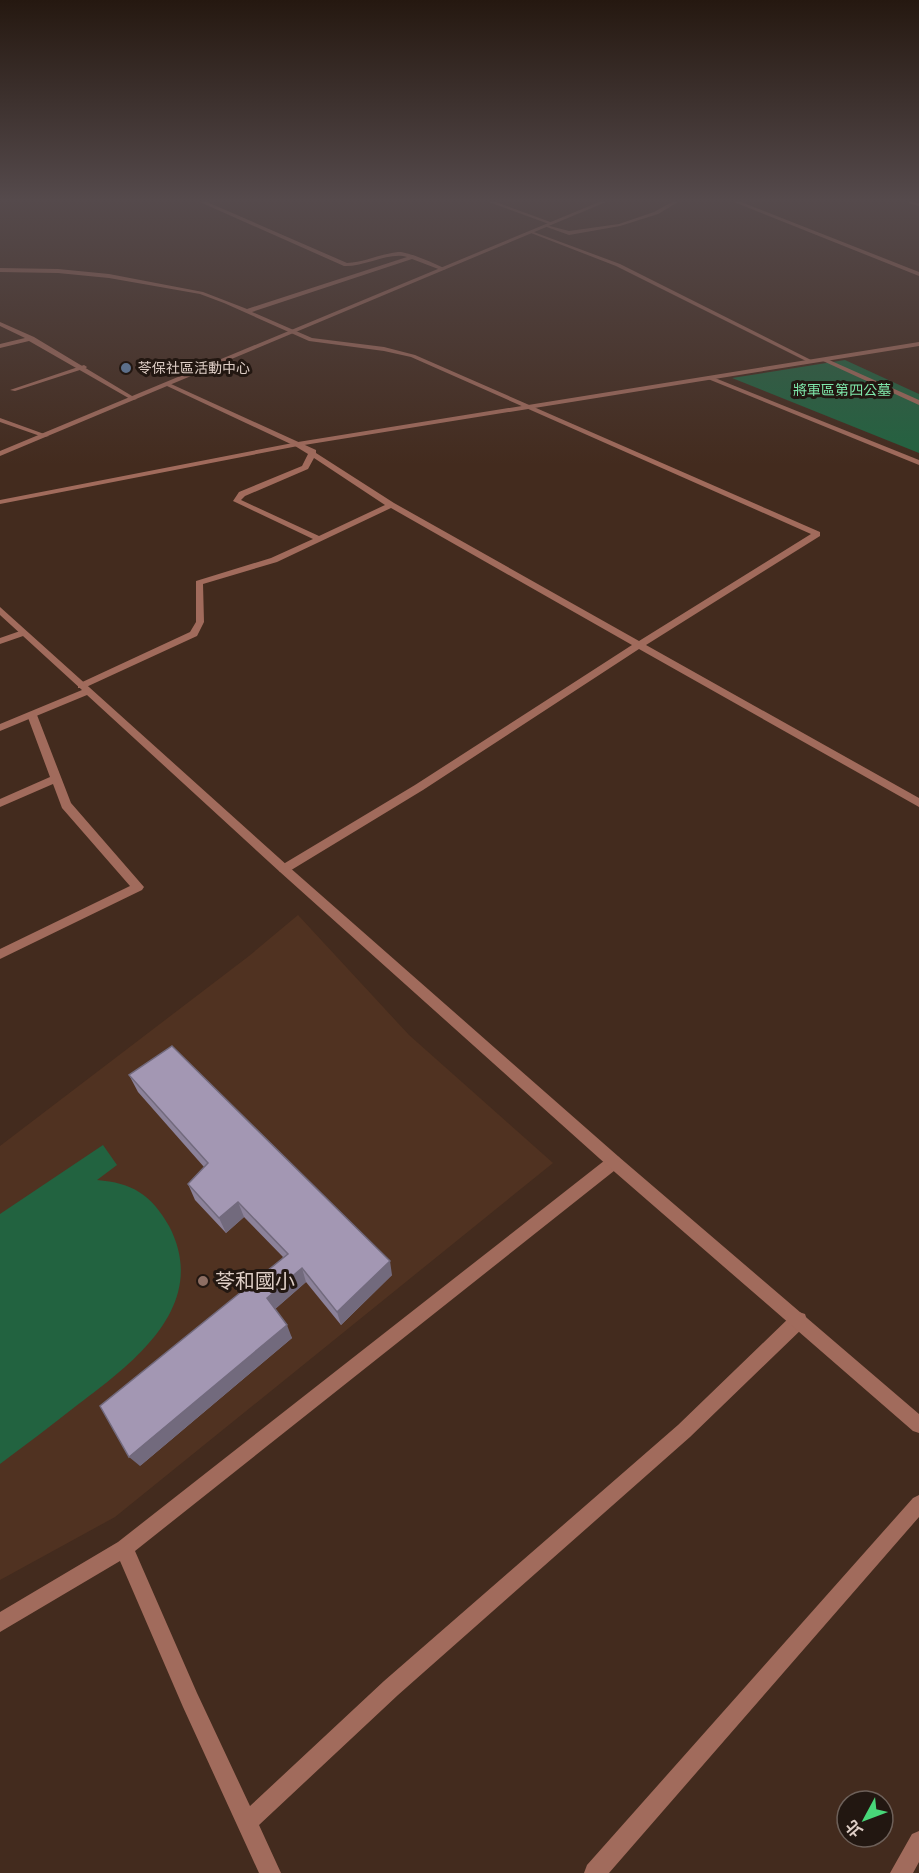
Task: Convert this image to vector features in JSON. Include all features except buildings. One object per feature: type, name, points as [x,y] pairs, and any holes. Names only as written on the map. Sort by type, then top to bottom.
[{"type":"street","points":[[182,289],[201,293],[248,311],[312,340],[384,349],[413,356],[817,534],[736,581],[354,829],[284,868]]},
{"type":"street","points":[[248,311],[314,289]]},
{"type":"street","points":[[0,454],[170,385],[394,289]]},
{"type":"street","points":[[665,289],[812,362]]},
{"type":"street","points":[[0,324],[17,329],[134,399]]},
{"type":"street","points":[[0,346],[32,338]]},
{"type":"street","points":[[0,502],[298,444],[919,344]]},
{"type":"street","points":[[825,360],[919,403]]},
{"type":"street","points":[[13,390],[84,367]]},
{"type":"street","points":[[710,378],[919,464]]},
{"type":"street","points":[[170,385],[313,452],[392,505],[919,803]]},
{"type":"street","points":[[0,420],[45,436]]},
{"type":"street","points":[[313,452],[305,467],[242,494],[237,501],[320,539]]},
{"type":"street","points":[[0,728],[32,716],[194,634],[200,622],[199,583],[274,560],[392,505]]},
{"type":"street","points":[[0,610],[284,868],[614,1162],[919,1425]]},
{"type":"street","points":[[0,641],[23,633]]},
{"type":"street","points":[[0,954],[138,887],[66,805],[32,716]]},
{"type":"street","points":[[0,802],[55,779]]},
{"type":"street","points":[[0,1623],[124,1548],[614,1162]]},
{"type":"street","points":[[247,1822],[391,1688],[684,1431],[799,1320]]},
{"type":"street","points":[[595,1873],[919,1504]]},
{"type":"street","points":[[124,1548],[190,1701],[270,1873]]},
{"type":"street","points":[[901,1873],[919,1840]]},
{"type":"shaded area","name":"苓和國小","points":[[298,915],[409,1035],[553,1163],[115,1517],[0,1580],[0,1146],[249,956]]},
{"type":"green space","name":"將軍區第四公墓","points":[[845,360],[919,394],[919,453],[732,378]]},
{"type":"green space","points":[[103,1145],[117,1165],[97,1180],[120,1184],[139,1192],[148,1198],[169,1226],[179,1255],[180,1282],[173,1307],[159,1330],[141,1352],[98,1389],[0,1464],[0,1214]]},
{"type":"place","name":"苓保社區活動中心","points":[[126,368]]},
{"type":"place","name":"苓和國小","points":[[203,1281]]}]
